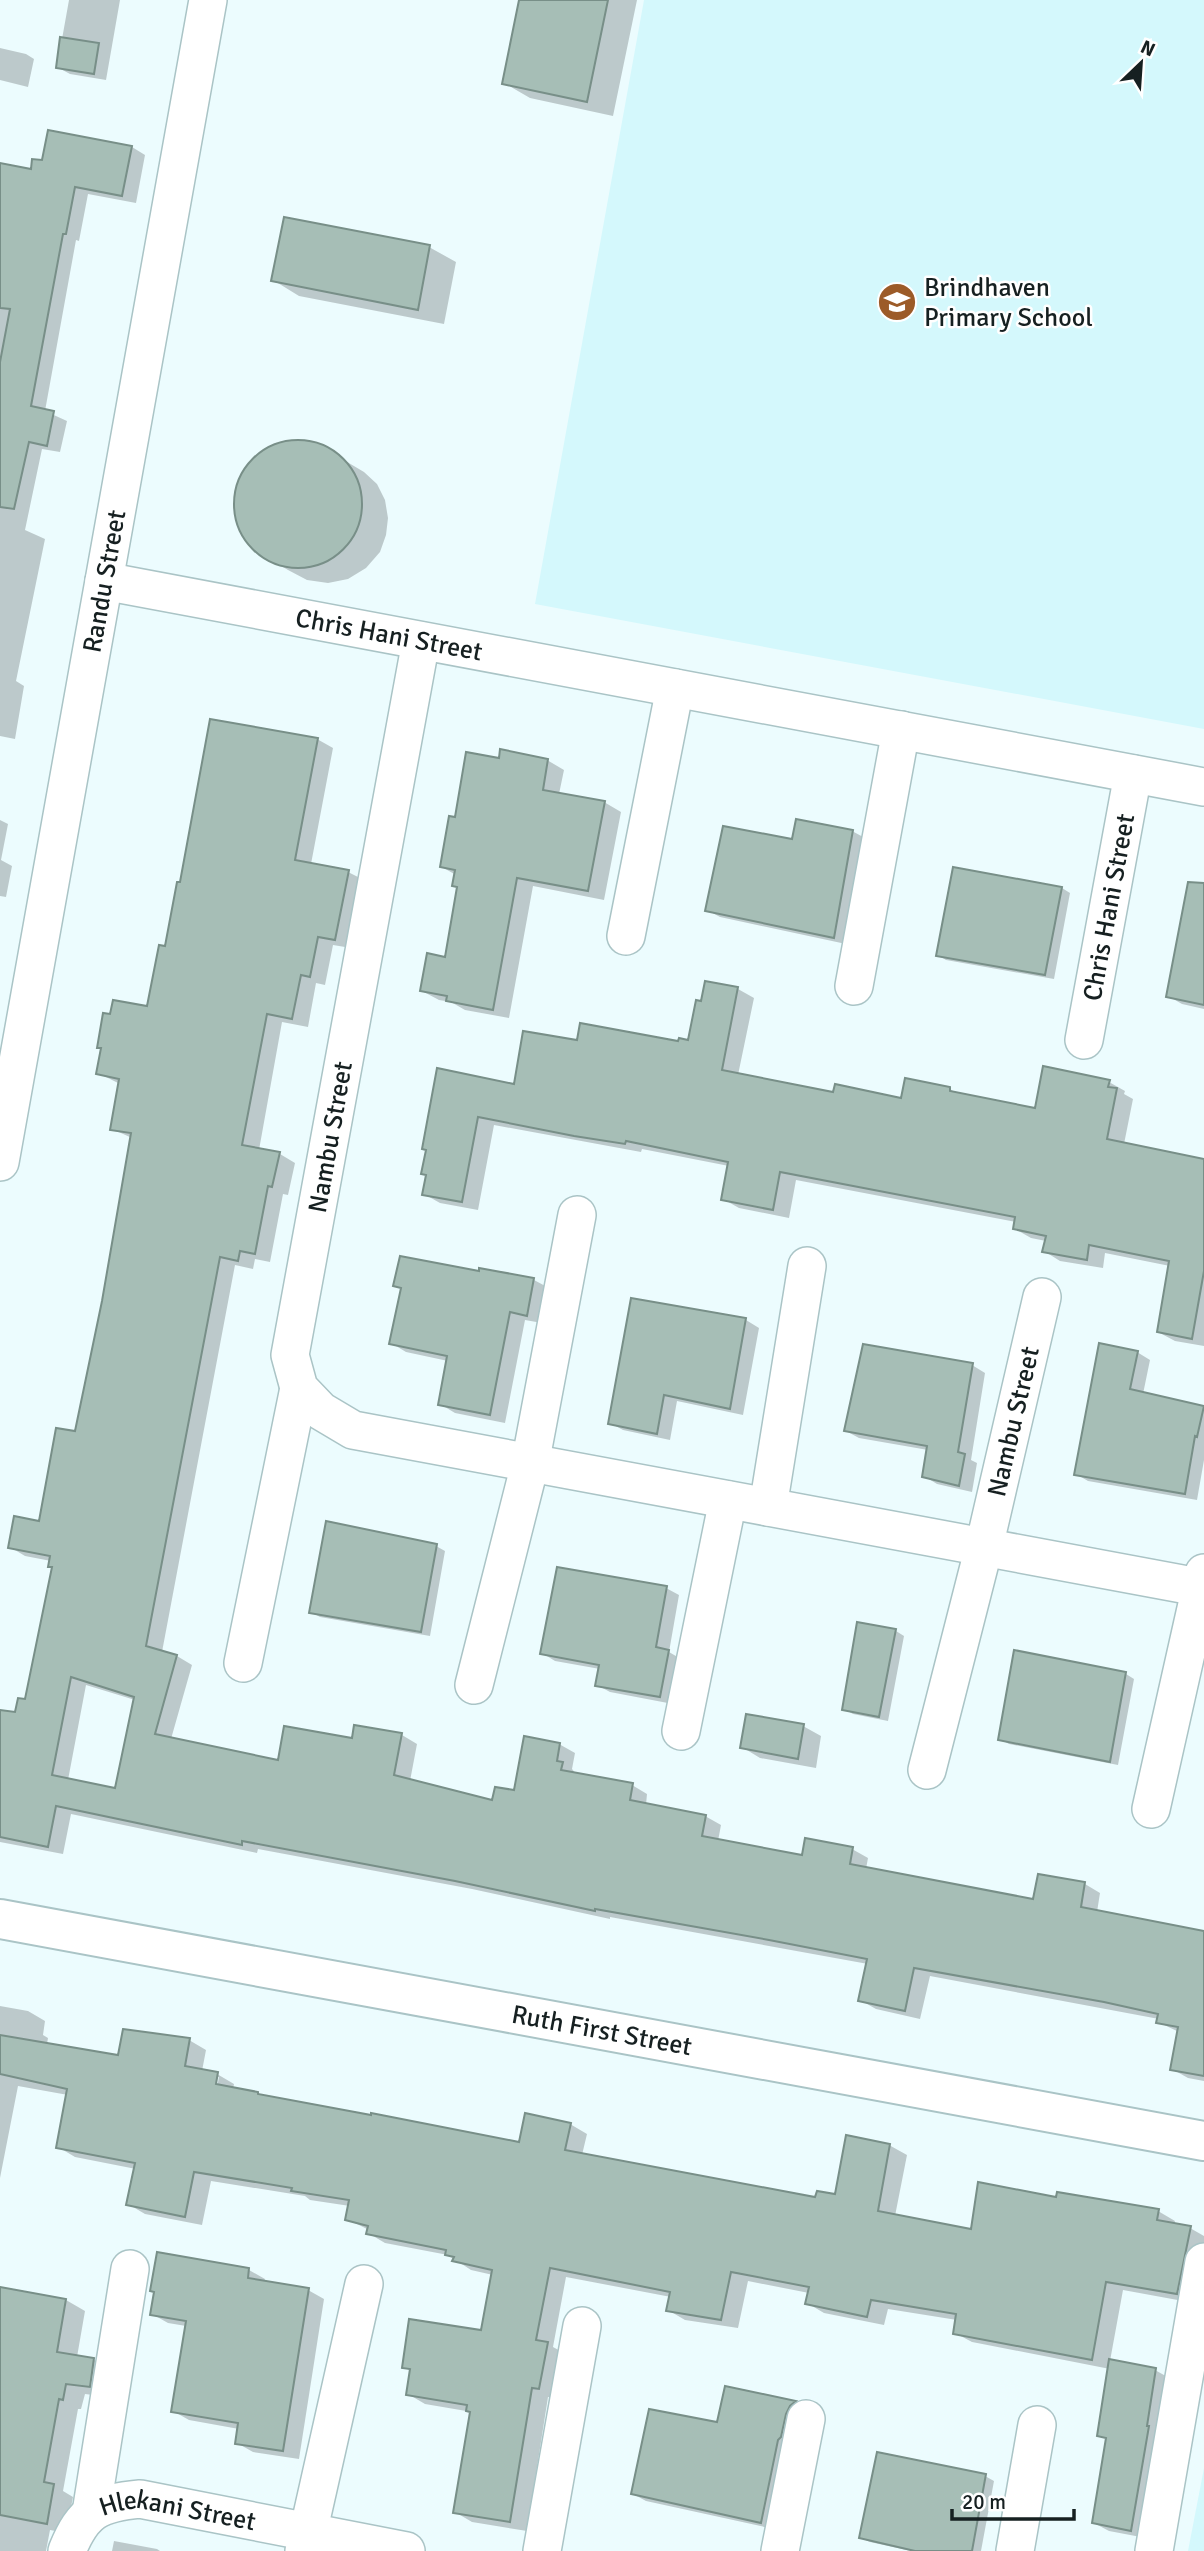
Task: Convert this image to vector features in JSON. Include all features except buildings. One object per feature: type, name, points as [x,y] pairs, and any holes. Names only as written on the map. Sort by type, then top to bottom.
[{"type":"street","name":"Randu Street","points":[[0,1162],[208,0]]},
{"type":"street","name":"Chris Hani Street","points":[[104,581],[1204,787]]},
{"type":"street","name":"Nambu Street","points":[[299,1388],[290,1355],[421,641]]},
{"type":"street","points":[[626,936],[675,688]]},
{"type":"street","points":[[854,986],[901,730]]},
{"type":"street","name":"Chris Hani Street","points":[[1084,1040],[1133,774]]},
{"type":"street","points":[[474,1685],[530,1464],[576,1215]]},
{"type":"street","points":[[768,1507],[807,1266]]},
{"type":"street","name":"Nambu Street","points":[[927,1770],[984,1548],[1042,1297]]},
{"type":"street","points":[[299,1388],[321,1411],[353,1430],[984,1548],[1203,1583],[1151,1809]]},
{"type":"street","points":[[243,1663],[299,1388]]},
{"type":"street","points":[[681,1731],[728,1500]]},
{"type":"street","name":"Ruth First Street","points":[[0,1919],[1204,2141]]},
{"type":"street","points":[[1154,2551],[1204,2262]]},
{"type":"street","points":[[91,2513],[130,2269]]},
{"type":"street","points":[[307,2541],[364,2284]]},
{"type":"street","points":[[542,2551],[582,2326]]},
{"type":"street","points":[[780,2551],[806,2419]]},
{"type":"street","points":[[1015,2551],[1038,2425]]},
{"type":"street","name":"Hlekani Street","points":[[67,2551],[76,2529],[91,2513],[112,2502],[140,2499],[307,2541],[406,2551]]},
{"type":"shaded area","name":"Brindhaven Primary School","points":[[644,0],[1204,0],[1204,729],[535,604]]},
{"type":"shaded area","points":[[1204,2468],[1204,2551],[1188,2551]]},
{"type":"place","name":"Brindhaven Primary School","points":[[897,302]]}]
